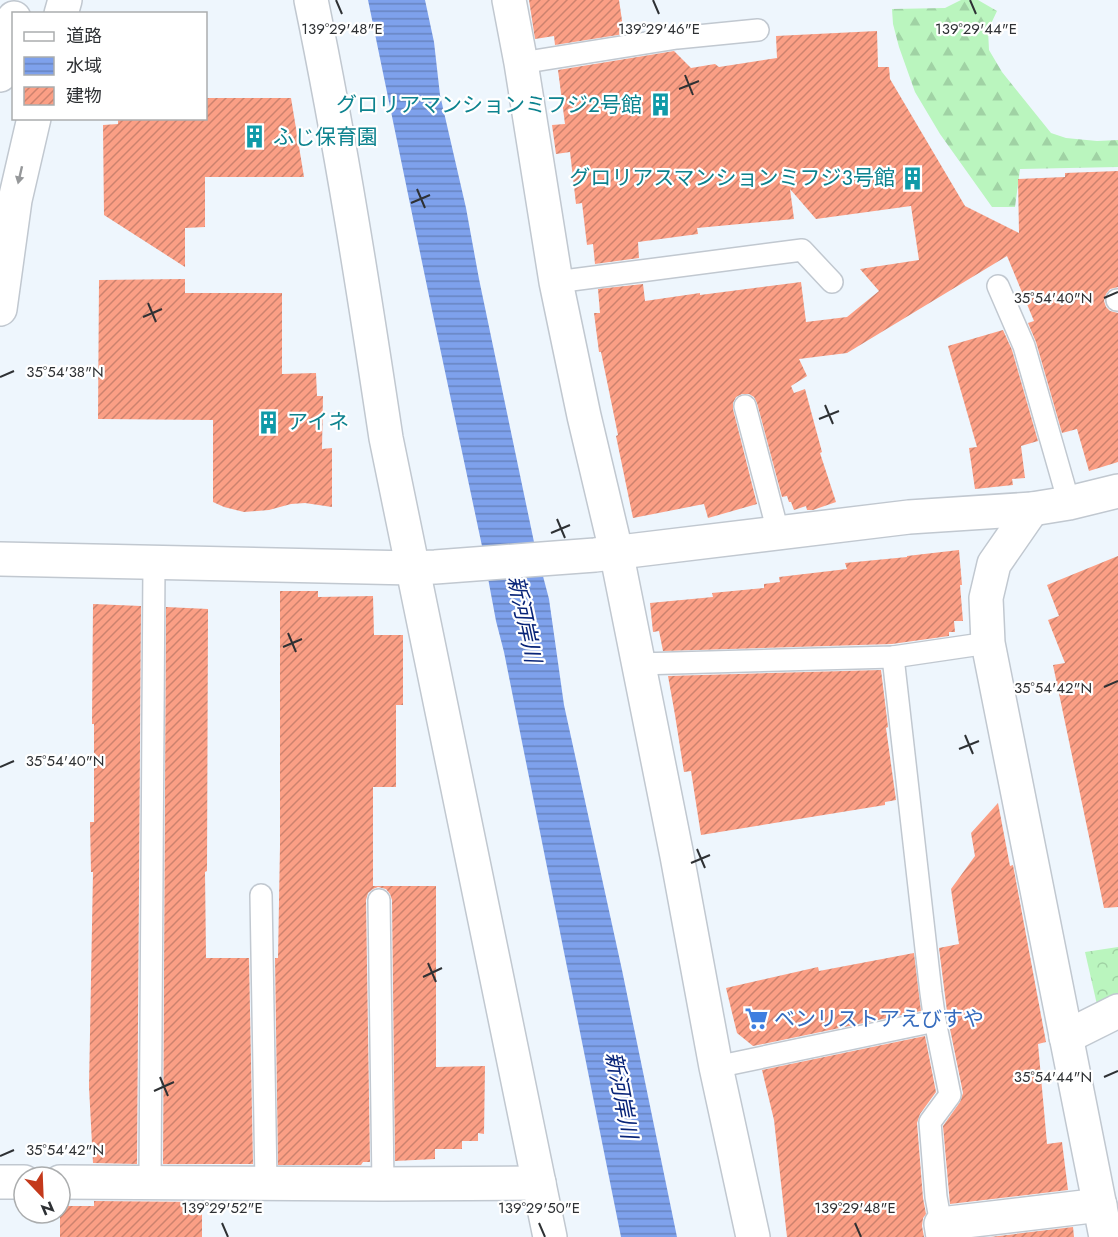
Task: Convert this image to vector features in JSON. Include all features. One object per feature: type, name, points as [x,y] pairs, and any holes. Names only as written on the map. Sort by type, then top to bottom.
[{"type":"main road","points":[[311,0],[331,98],[386,438],[424,567],[550,1237]]},
{"type":"main road","points":[[509,0],[556,282],[584,416],[605,553],[638,664],[677,856],[716,1067],[753,1237]]},
{"type":"main road","points":[[0,75],[12,24]]},
{"type":"main road","points":[[0,309],[15,200],[34,120]]},
{"type":"main road","points":[[0,559],[424,567],[605,553],[909,517],[1032,509],[1069,503],[1118,490]]},
{"type":"main road","points":[[1032,509],[994,564],[986,598],[988,643],[1066,1037],[1109,1202],[1106,1237]]},
{"type":"main road","points":[[1066,1037],[1118,1011]]},
{"type":"main road","points":[[72,1182],[539,1183]]},
{"type":"main road","points":[[942,1231],[1109,1202]]},
{"type":"lane","points":[[521,63],[676,38],[758,30]]},
{"type":"lane","points":[[556,282],[802,250],[832,282]]},
{"type":"lane","points":[[998,286],[1024,346],[1069,503]]},
{"type":"lane","points":[[745,406],[778,532]]},
{"type":"lane","points":[[150,1182],[154,563]]},
{"type":"lane","points":[[638,664],[893,657],[988,643]]},
{"type":"lane","points":[[893,657],[935,1021],[950,1095],[930,1122],[936,1197],[942,1231]]},
{"type":"lane","points":[[261,895],[266,1183]]},
{"type":"lane","points":[[379,900],[383,1184]]},
{"type":"lane","points":[[716,1067],[935,1021]]},
{"type":"green space","points":[[961,0],[978,0],[997,11],[988,30],[989,50],[1002,72],[1051,133],[1066,138],[1097,141],[1118,140],[1118,167],[1020,169],[1015,207],[992,207],[940,134],[915,92],[893,24],[892,9],[945,8]]},
{"type":"green space","points":[[1118,947],[1118,1001],[1098,1009],[1085,952]]},
{"type":"water","name":"新河岸川","points":[[368,0],[425,0],[434,42],[440,95],[466,208],[534,542],[549,599],[564,705],[677,1237],[621,1237],[504,652]]},
{"type":"building","points":[[529,0],[619,0],[624,34],[555,45],[554,36],[535,39]]},
{"type":"building","points":[[877,31],[878,67],[889,67],[890,79],[965,206],[1019,233],[1018,179],[1065,177],[1065,173],[1118,171],[1118,287],[1110,289],[1104,301],[1110,311],[1118,313],[1118,462],[1089,471],[1077,429],[1062,433],[1036,342],[1028,323],[1034,321],[1007,256],[847,353],[799,359],[807,376],[791,386],[794,393],[805,389],[822,452],[820,453],[836,502],[813,510],[807,510],[806,506],[794,510],[787,496],[782,497],[757,403],[749,394],[742,394],[736,397],[733,409],[757,504],[708,518],[704,504],[633,518],[601,352],[599,352],[594,313],[600,313],[598,289],[643,284],[645,301],[801,282],[806,322],[847,317],[879,291],[860,269],[919,260],[911,206],[816,219],[790,189],[794,219],[697,228],[698,234],[638,242],[639,258],[595,264],[593,244],[587,245],[582,203],[576,204],[570,152],[556,154],[552,125],[565,124],[558,70],[674,51],[691,68],[715,64],[719,67],[777,58],[776,36]]},
{"type":"building","points":[[207,98],[291,98],[304,177],[205,177],[205,227],[185,228],[185,267],[104,215],[103,125],[118,124],[118,120],[207,120]]},
{"type":"building","points":[[185,279],[185,293],[282,293],[282,374],[316,373],[317,396],[323,396],[322,449],[332,448],[332,507],[305,503],[244,512],[213,502],[213,420],[98,419],[99,280]]},
{"type":"building","points":[[1003,330],[1012,350],[1038,441],[1021,446],[1025,478],[1012,479],[1013,485],[975,489],[969,448],[977,447],[948,346]]},
{"type":"building","points":[[959,550],[963,621],[954,621],[955,632],[949,632],[949,636],[892,644],[663,651],[659,631],[653,632],[650,603],[713,597],[712,593],[764,588],[764,584],[780,582],[779,577],[847,569],[845,563]]},
{"type":"building","points":[[1118,556],[1118,907],[1104,908],[1053,665],[1065,663],[1048,620],[1059,616],[1047,585]]},
{"type":"building","points":[[280,591],[318,591],[318,597],[373,596],[374,635],[403,635],[403,705],[396,705],[396,787],[373,787],[373,886],[436,886],[436,1067],[485,1066],[484,1134],[478,1133],[478,1141],[462,1141],[462,1149],[435,1149],[435,1159],[395,1161],[392,900],[386,889],[378,887],[368,893],[366,900],[370,1162],[363,1162],[361,1165],[278,1165],[275,958],[278,958],[280,846]]},
{"type":"building","points":[[93,604],[141,606],[137,1164],[93,1163],[89,1087],[93,872],[91,872],[90,822],[94,822]]},
{"type":"building","points":[[166,607],[208,609],[206,958],[249,958],[253,1164],[163,1164]]},
{"type":"building","points":[[881,670],[896,800],[885,802],[885,805],[701,835],[691,771],[684,772],[668,676]]},
{"type":"building","points":[[998,803],[1010,866],[1013,865],[1046,1042],[1038,1044],[1047,1144],[1062,1142],[1068,1190],[950,1204],[943,1126],[960,1102],[963,1093],[948,1019],[939,948],[959,944],[951,889],[975,856],[971,833]]},
{"type":"building","points":[[914,953],[921,1011],[753,1046],[737,1033],[726,988],[818,967],[819,971]]},
{"type":"building","points":[[925,1036],[936,1092],[920,1114],[917,1123],[926,1214],[922,1226],[924,1237],[787,1237],[774,1120],[762,1070]]},
{"type":"building","points":[[94,1201],[202,1202],[202,1237],[60,1237],[60,1225],[72,1225],[72,1206],[94,1206]]},
{"type":"building","points":[[1073,1227],[1074,1237],[990,1237]]},
{"type":"place","name":"グロリアマンションミフジ2号館","points":[[660,105]]},
{"type":"place","name":"ふじ保育園","points":[[255,137]]},
{"type":"place","name":"グロリアスマンションミフジ3号館","points":[[913,178]]},
{"type":"place","name":"アイネ","points":[[269,422]]},
{"type":"place","name":"ベンリストアえびすや","points":[[756,1019]]}]
